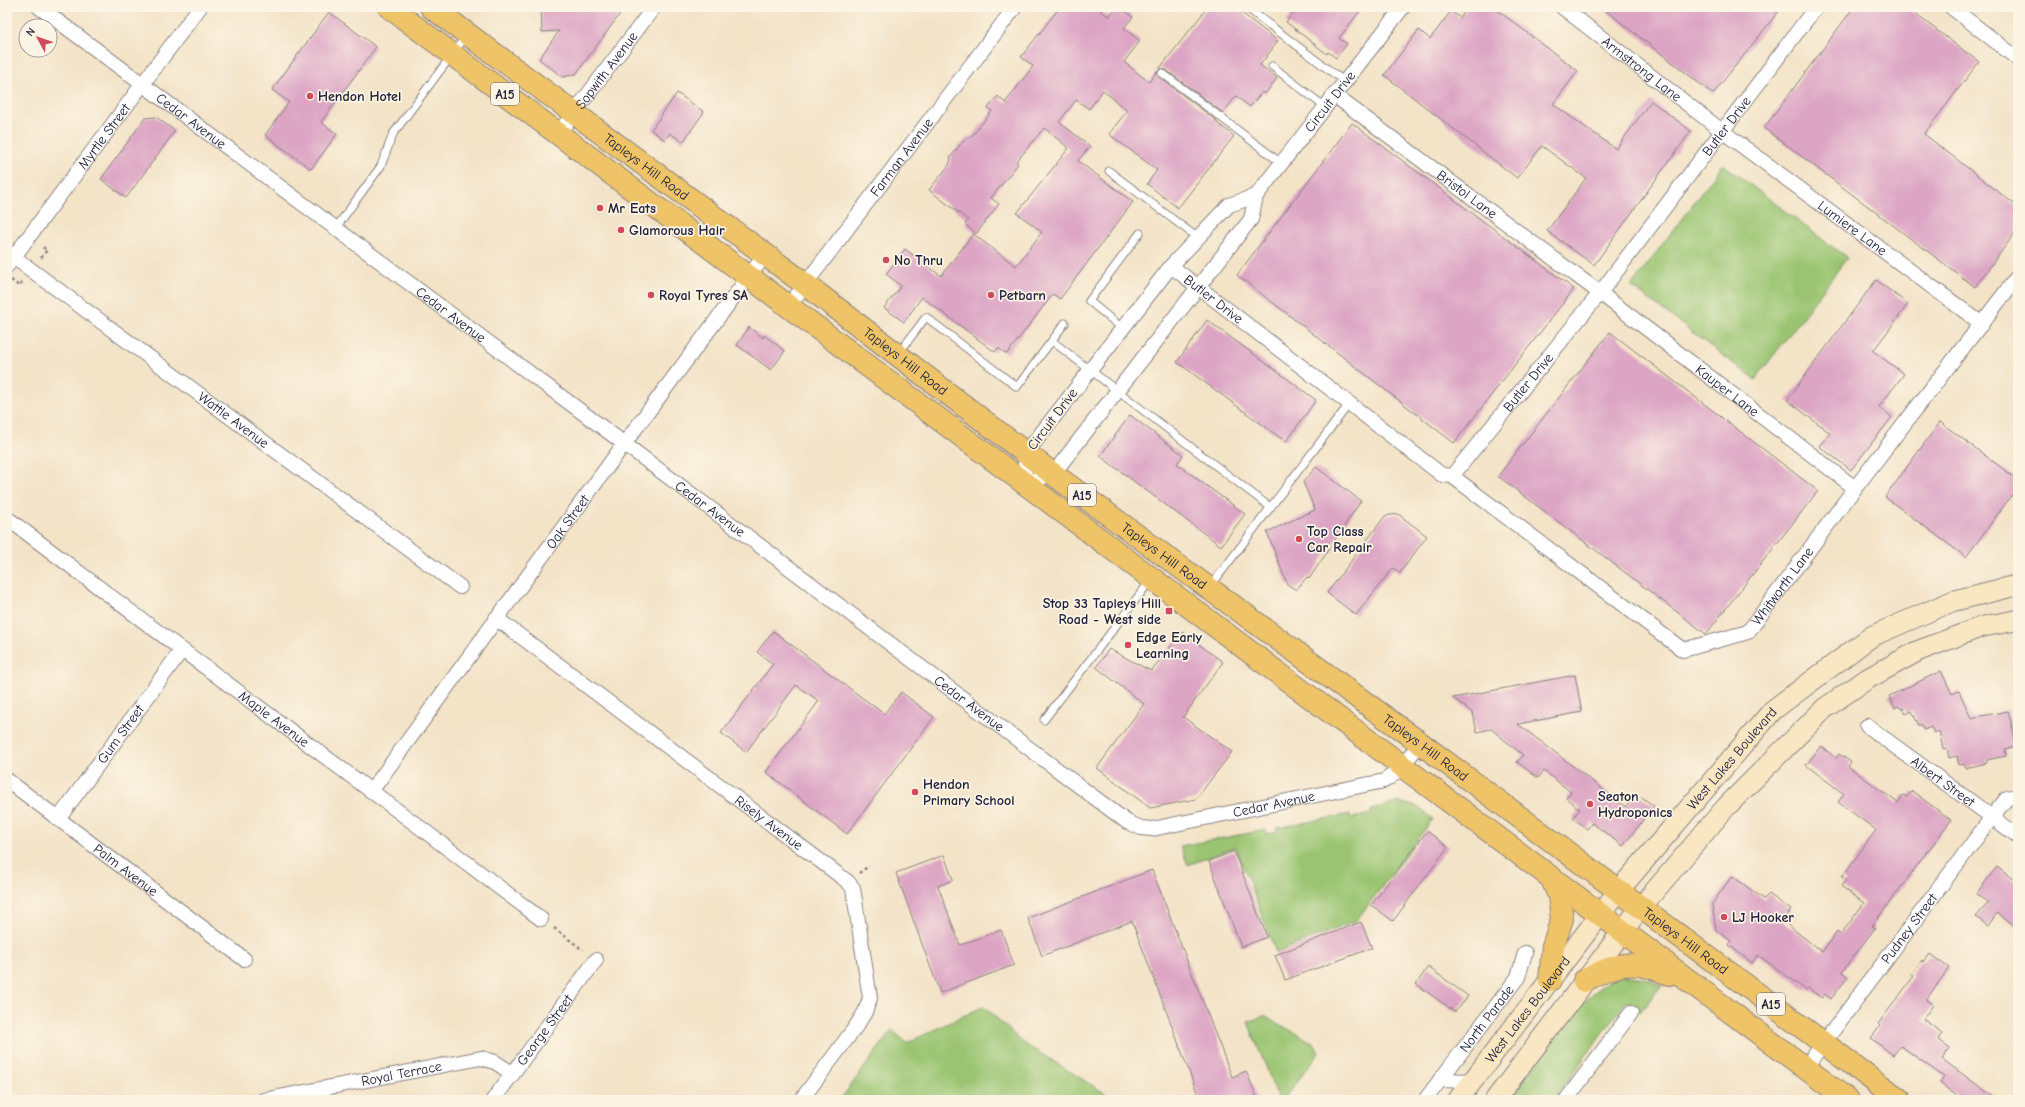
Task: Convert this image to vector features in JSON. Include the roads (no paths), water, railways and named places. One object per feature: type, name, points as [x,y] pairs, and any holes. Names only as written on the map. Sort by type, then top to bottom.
[{"type":"main road","name":"Tapleys Hill Road","points":[[389,7],[1401,767],[1450,801],[1599,915],[1848,1100]]},
{"type":"main road","name":"Tapleys Hill Road","points":[[431,7],[805,284],[1053,474],[1420,743],[1900,1100]]},
{"type":"main road","name":"West Lakes Boulevard","points":[[1458,1100],[1618,890],[1709,784],[1780,706],[1872,636],[1952,601],[2018,585]]},
{"type":"main road","name":"West Lakes Boulevard","points":[[1495,1100],[1641,907],[1726,807],[1826,708],[1867,679],[1918,651],[1981,627],[2018,620]]},
{"type":"main road","points":[[1550,980],[1553,946],[1562,919],[1559,896],[1552,879]]},
{"type":"main road","points":[[1584,982],[1605,969],[1624,964],[1652,967],[1691,983]]},
{"type":"street","name":"Cedar Avenue","points":[[39,7],[1127,822],[1141,828],[1152,829],[1384,781],[1392,776],[1401,767],[1420,743]]},
{"type":"street","name":"Myrtle Street","points":[[9,258],[200,7]]},
{"type":"street","name":"Sopwith Avenue","points":[[558,134],[654,7]]},
{"type":"street","name":"Farman Avenue","points":[[788,307],[1015,7]]},
{"type":"street","name":"Circuit Drive","points":[[1053,474],[1251,219],[1256,196],[1403,7]]},
{"type":"street","name":"Armstrong Lane","points":[[1562,7],[1722,131]]},
{"type":"street","name":"Butler Drive","points":[[1171,266],[1442,475],[1452,476],[1600,293],[1816,7]]},
{"type":"street","points":[[1951,7],[2018,59]]},
{"type":"street","name":"Bristol Lane","points":[[1334,95],[1600,293]]},
{"type":"street","name":"Lumiere Lane","points":[[1722,131],[1982,324]]},
{"type":"street","name":"Circuit Drive","points":[[1024,483],[1026,453],[1171,266],[1229,205],[1256,196]]},
{"type":"street","name":"Oak Street","points":[[372,790],[496,618],[765,255]]},
{"type":"street","name":"Wattle Avenue","points":[[9,258],[460,587]]},
{"type":"street","name":"Whitworth Lane","points":[[1452,476],[1683,650],[1748,632],[1855,488],[2018,276]]},
{"type":"street","name":"Kauper Lane","points":[[1600,293],[1855,488]]},
{"type":"street","points":[[1024,483],[1053,474]]},
{"type":"street","name":"Maple Avenue","points":[[7,518],[181,651],[372,790],[541,919]]},
{"type":"street","name":"Risely Avenue","points":[[496,618],[833,870],[853,888],[870,998],[865,1012],[857,1025],[801,1100]]},
{"type":"street","name":"Gum Street","points":[[59,818],[181,651]]},
{"type":"street","name":"Albert Street","points":[[1867,726],[2018,836]]},
{"type":"street","name":"Palm Avenue","points":[[7,780],[244,959]]},
{"type":"street","name":"Pudney Street","points":[[1805,1068],[1992,817],[2007,798],[2018,796]]},
{"type":"street","name":"North Parade","points":[[1425,1100],[1518,977],[1525,953]]},
{"type":"street","name":"George Street","points":[[493,1100],[596,960]]},
{"type":"street","points":[[1566,1100],[1631,1013]]},
{"type":"street","name":"Royal Terrace","points":[[263,1100],[481,1058],[495,1062],[513,1074]]},
{"type":"street","points":[[1440,1080],[1472,1081]]},
{"type":"lane","points":[[1246,7],[1345,82]]},
{"type":"lane","points":[[335,229],[381,166],[393,134],[467,34]]},
{"type":"lane","points":[[1272,66],[1325,107]]},
{"type":"lane","points":[[1162,73],[1282,163]]},
{"type":"lane","points":[[1109,171],[1198,238]]},
{"type":"lane","points":[[1122,328],[1089,301],[1140,233]]},
{"type":"lane","points":[[898,355],[926,317],[1017,387],[1066,323]]},
{"type":"lane","points":[[1052,341],[1270,507]]},
{"type":"lane","points":[[1209,588],[1349,404]]},
{"type":"lane","points":[[1044,720],[1151,579]]},
{"type":"place","name":"Hendon Hotel","points":[[310,96]]},
{"type":"place","name":"Mr Eats","points":[[600,208]]},
{"type":"place","name":"Glamorous Hair","points":[[621,230]]},
{"type":"place","name":"No Thru","points":[[886,260]]},
{"type":"place","name":"Royal Tyres SA","points":[[651,295]]},
{"type":"place","name":"Petbarn","points":[[991,295]]},
{"type":"place","name":"Top Class Car Repair","points":[[1299,539]]},
{"type":"place","name":"Stop 33 Tapleys Hill Road - West side","points":[[1169,611]]},
{"type":"place","name":"Edge Early Learning","points":[[1128,645]]},
{"type":"place","name":"Hendon Primary School","points":[[915,792]]},
{"type":"place","name":"Seaton Hydroponics","points":[[1590,804]]},
{"type":"place","name":"LJ Hooker","points":[[1724,917]]}]
